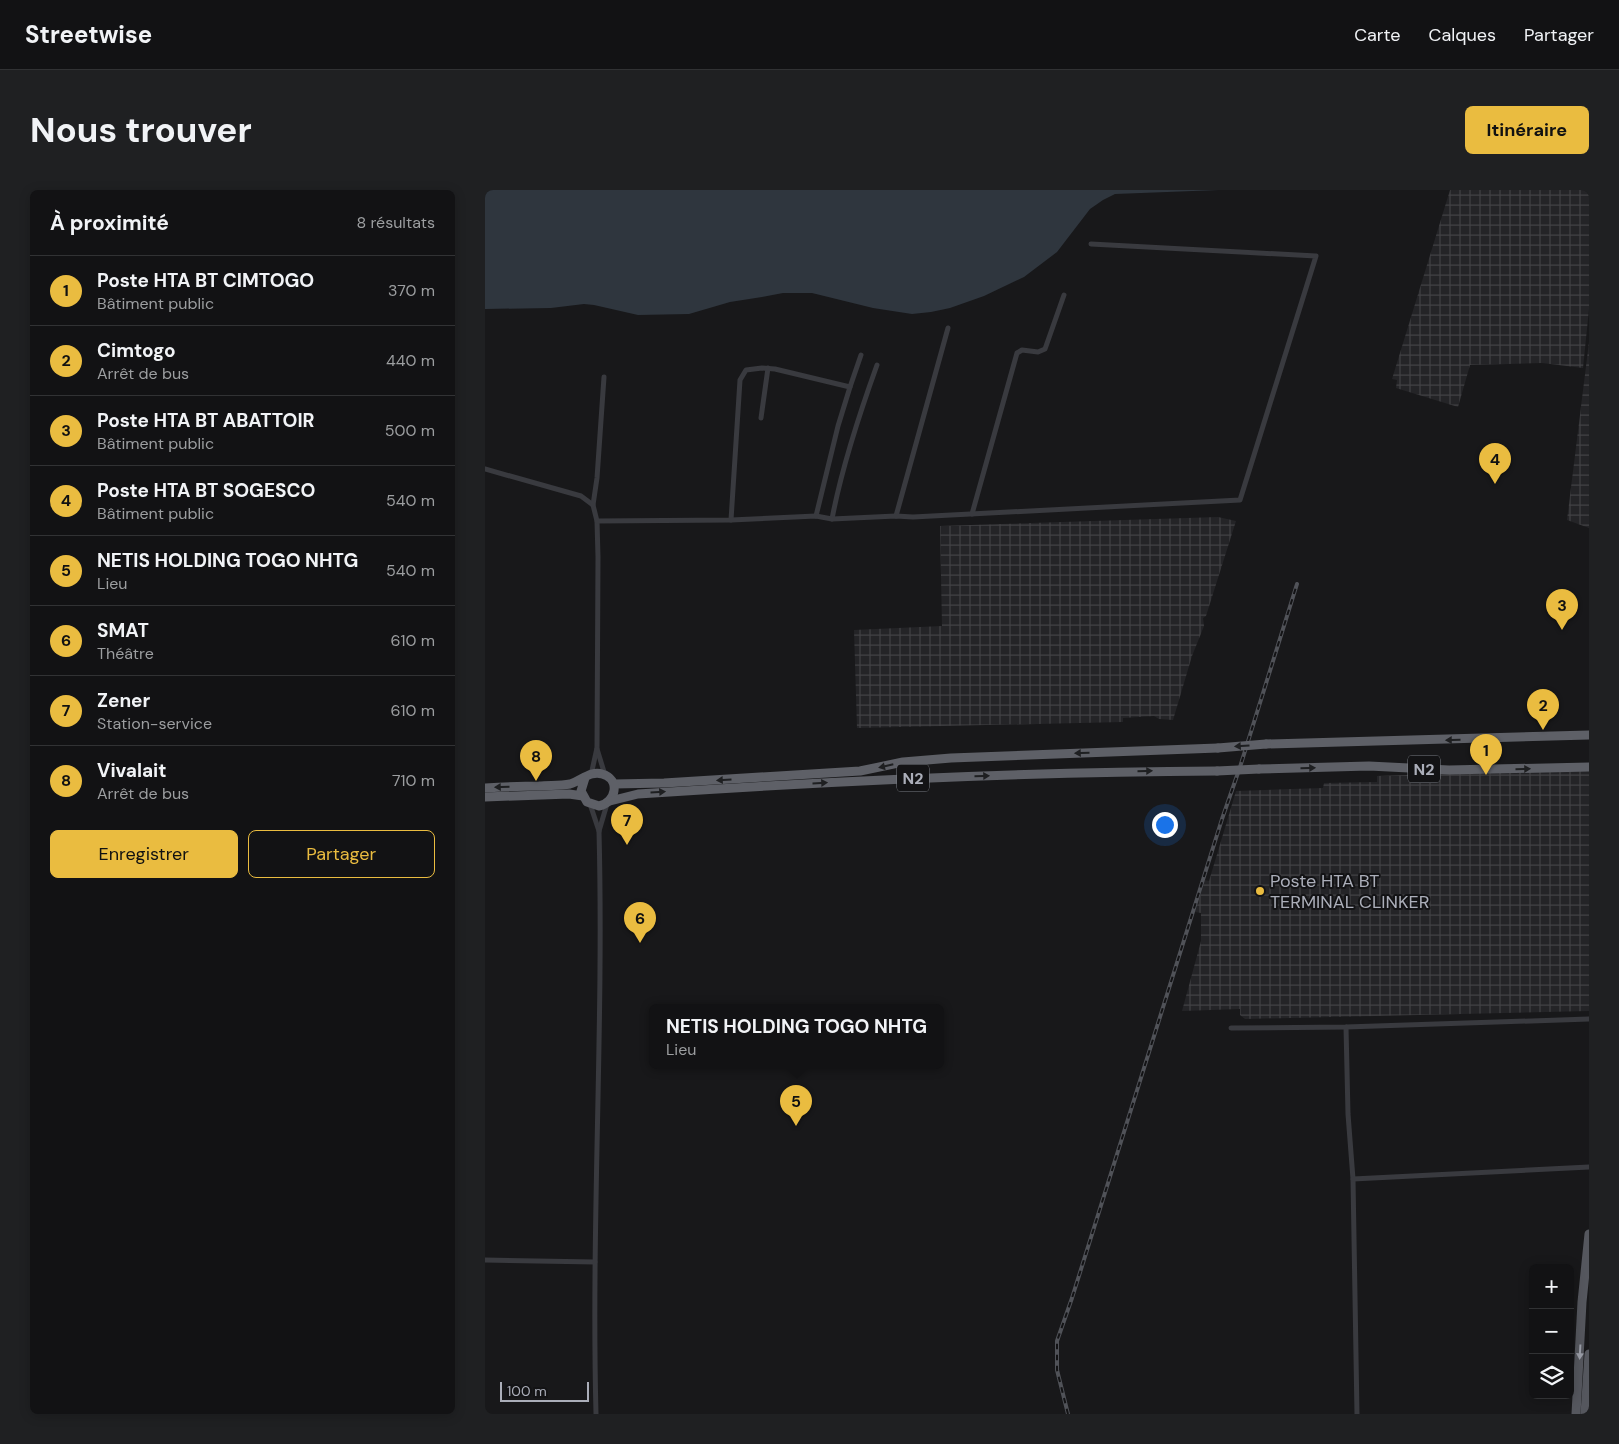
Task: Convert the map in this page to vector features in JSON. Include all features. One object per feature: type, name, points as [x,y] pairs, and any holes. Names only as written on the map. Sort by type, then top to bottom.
[{"type":"highway","name":"N2","points":[[614,784],[664,783],[860,771],[903,762],[943,758],[1219,748],[1266,744],[1589,735]]},
{"type":"highway","name":"N2","points":[[608,802],[638,794],[901,779],[1369,766],[1449,770],[1589,767]]},
{"type":"highway","points":[[485,788],[565,784],[588,776],[598,773],[605,775],[614,784],[614,793],[608,802],[599,806],[590,804],[583,796],[581,787],[588,776]]},
{"type":"highway","points":[[485,797],[569,794],[583,796]]},
{"type":"main road","points":[[1576,1414],[1582,1302],[1589,1234]]},
{"type":"main road","points":[[1585,1414],[1589,1354]]},
{"type":"street","points":[[597,521],[731,520],[816,516],[832,519],[913,517],[1240,500],[1316,256],[1091,244]]},
{"type":"street","points":[[972,514],[1017,353],[1022,350],[1038,352],[1045,349],[1064,295]]},
{"type":"street","points":[[896,516],[948,328]]},
{"type":"street","points":[[816,516],[837,426],[861,355]]},
{"type":"street","points":[[832,519],[846,459],[877,365]]},
{"type":"street","points":[[731,520],[740,380],[746,370],[768,368],[850,387]]},
{"type":"street","points":[[761,418],[768,368]]},
{"type":"street","points":[[604,377],[597,478],[593,505],[597,521],[597,748],[605,775]]},
{"type":"street","points":[[485,469],[581,496],[593,505]]},
{"type":"street","points":[[588,776],[597,748]]},
{"type":"street","points":[[596,1414],[595,1262],[599,1084],[599,831],[608,802]]},
{"type":"street","points":[[590,804],[599,831]]},
{"type":"street","points":[[1231,1028],[1346,1027],[1589,1019]]},
{"type":"street","points":[[1346,1027],[1348,1114],[1353,1179],[1357,1414]]},
{"type":"street","points":[[1353,1179],[1589,1166]]},
{"type":"street","points":[[485,1260],[595,1262]]},
{"type":"shaded area","points":[[485,190],[1219,190],[1115,194],[1090,209],[1057,252],[1024,277],[984,296],[950,308],[912,314],[873,308],[812,293],[783,293],[730,302],[689,314],[638,315],[584,304],[551,308],[485,309]]},
{"type":"shaded area","points":[[1450,190],[1589,190],[1589,309],[1583,368],[1542,363],[1470,365],[1458,407],[1396,388],[1397,380],[1392,379]]},
{"type":"shaded area","points":[[1589,342],[1589,528],[1567,520]]},
{"type":"shaded area","points":[[1218,517],[1236,521],[1206,616],[1203,618],[1204,626],[1192,656],[1173,720],[1159,719],[1154,716],[1123,718],[1123,722],[857,728],[854,630],[942,626],[940,526]]},
{"type":"shaded area","points":[[1589,769],[1589,1011],[1245,1019],[1240,1015],[1240,1009],[1182,1011],[1201,941],[1201,913],[1195,912],[1205,880],[1209,881],[1236,791],[1323,788],[1324,783],[1377,782],[1377,776]]},
{"type":"railway","points":[[1068,1414],[1057,1370],[1057,1341],[1297,584]]},
{"type":"place","name":"Poste HTA BT SOGESCO","points":[[1495,484]]},
{"type":"place","name":"Poste HTA BT ABATTOIR","points":[[1562,630]]},
{"type":"place","name":"Cimtogo","points":[[1543,730]]},
{"type":"place","name":"Poste HTA BT CIMTOGO","points":[[1486,775]]},
{"type":"place","name":"Vivalait","points":[[536,781]]},
{"type":"place","name":"Zener","points":[[627,845]]},
{"type":"place","name":"Poste HTA BT TERMINAL CLINKER","points":[[1260,891]]},
{"type":"place","name":"SMAT","points":[[640,943]]},
{"type":"place","name":"NETIS HOLDING TOGO NHTG","points":[[796,1126]]}]
